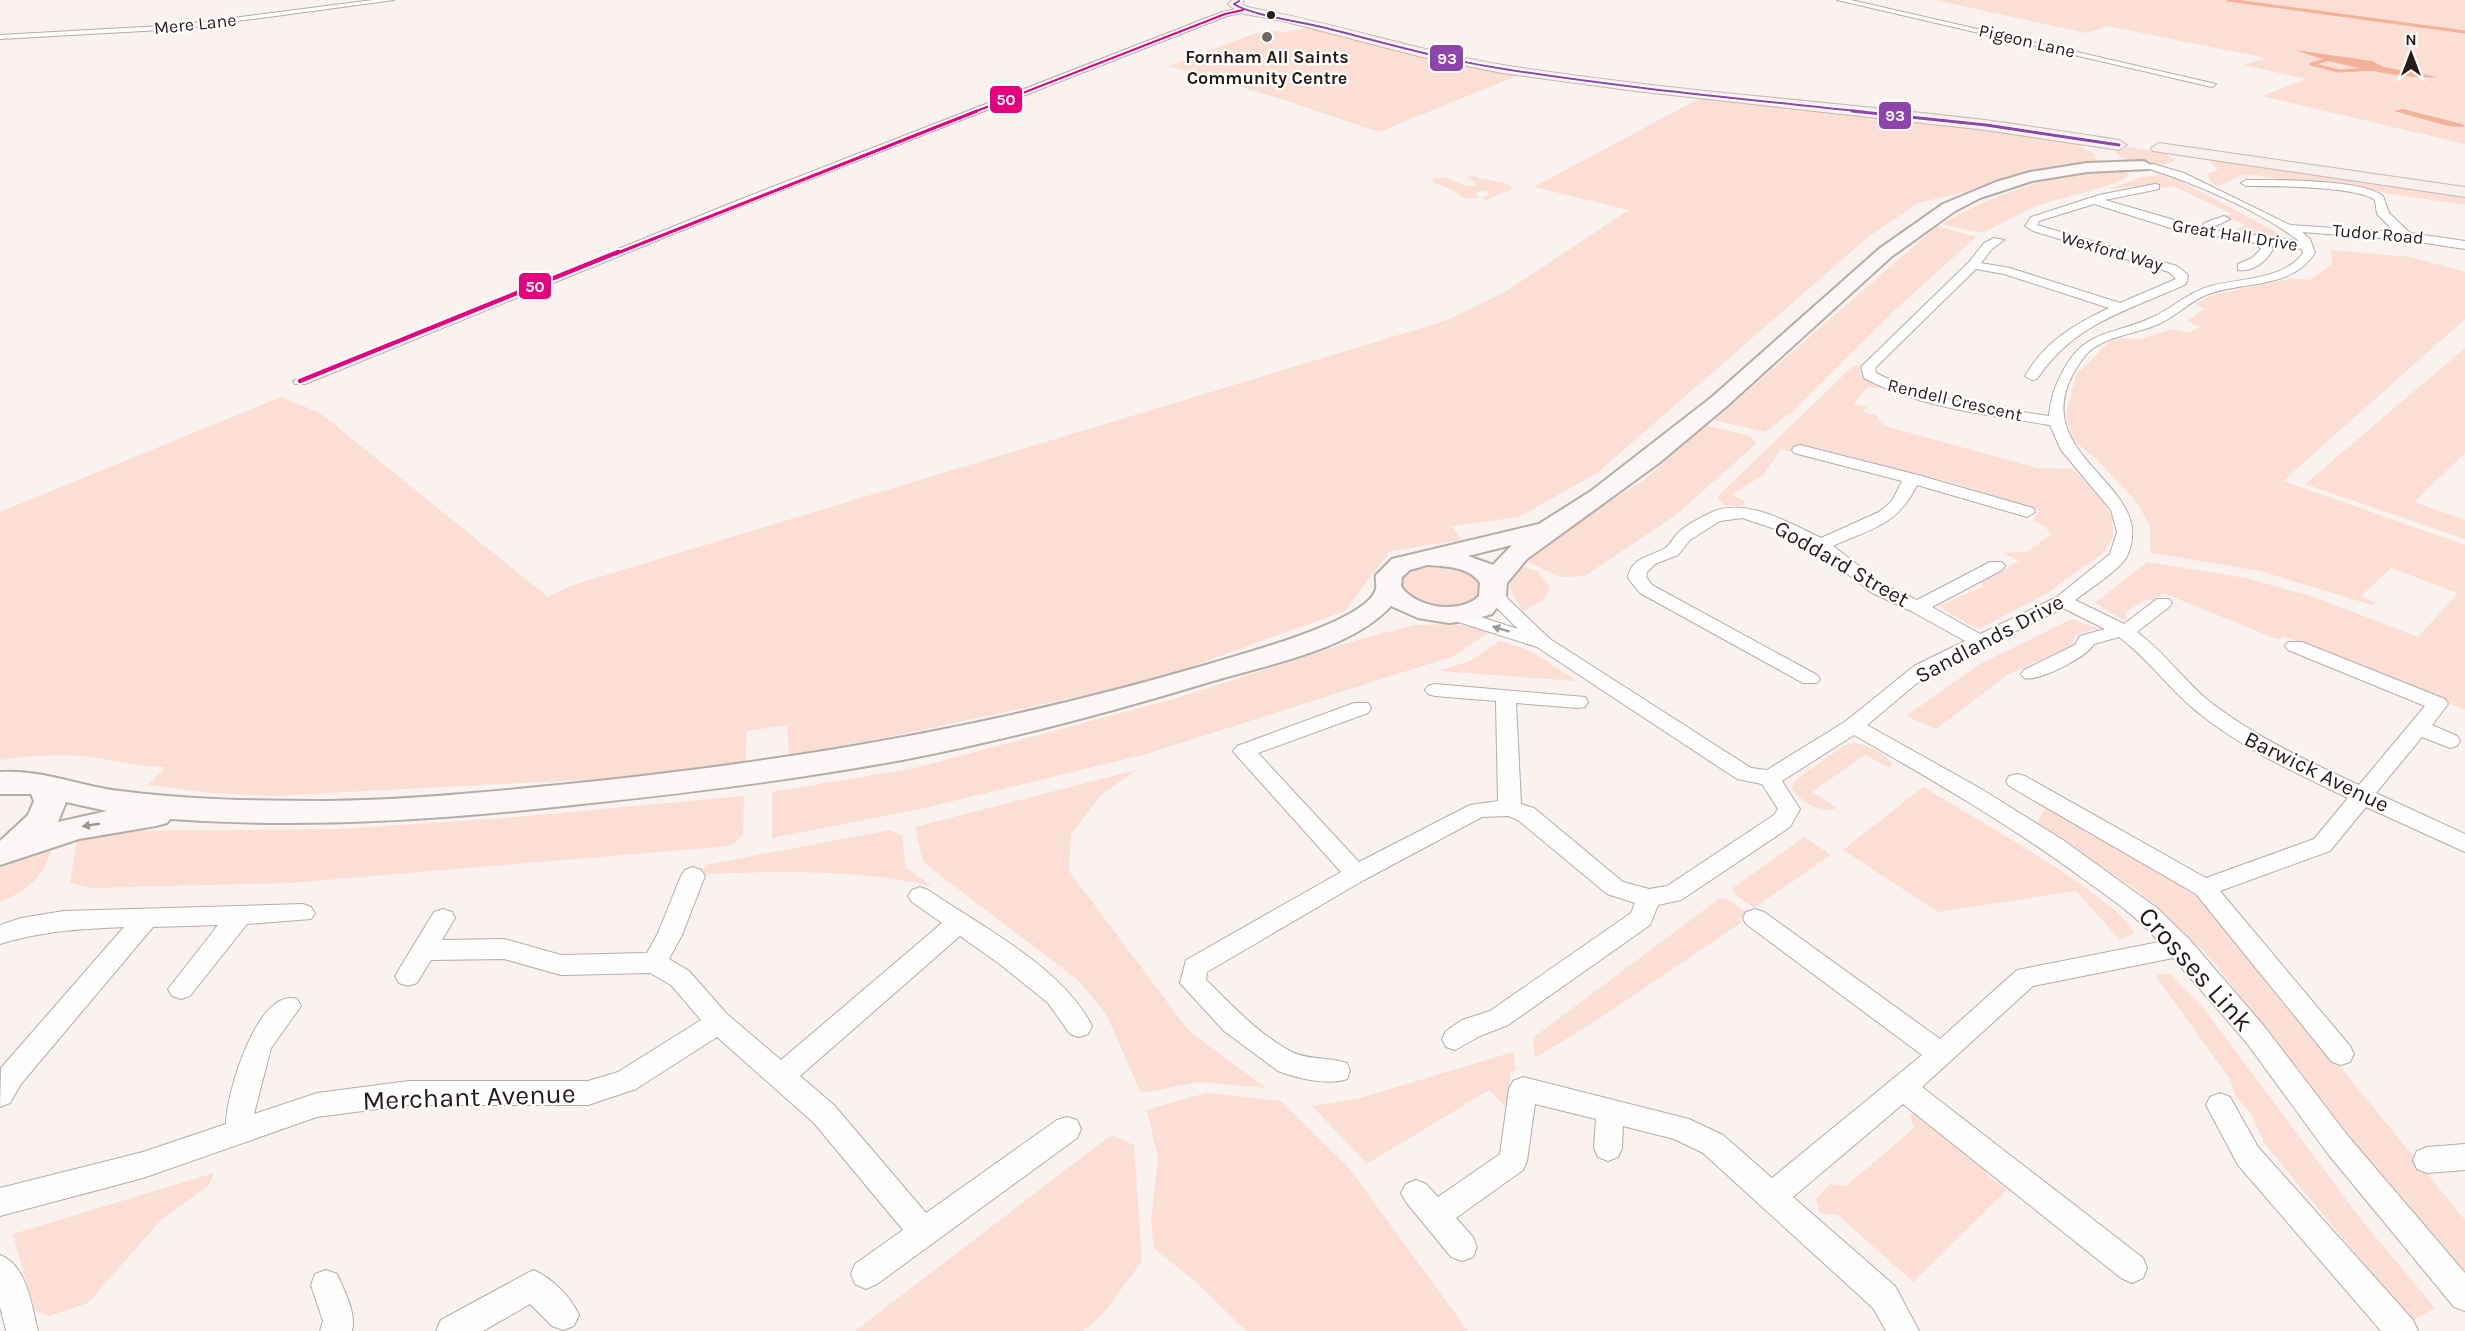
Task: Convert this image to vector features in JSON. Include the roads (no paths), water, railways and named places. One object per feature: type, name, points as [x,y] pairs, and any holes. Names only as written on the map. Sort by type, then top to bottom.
[{"type":"main road","points":[[1239,3],[1337,31],[1463,62],[1537,75],[1871,111],[2052,135],[2111,151],[2149,167]]},
{"type":"main road","points":[[2111,151],[2159,148],[2465,192]]},
{"type":"main road","points":[[2159,148],[2178,154],[2185,163]]},
{"type":"main road","points":[[1316,638],[1396,620],[1450,616],[1477,611],[1489,602],[1504,566],[1521,549],[1632,472],[1885,253],[1926,222],[1993,188],[2088,167],[2108,160],[2111,151]]},
{"type":"main road","points":[[2088,167],[2149,167],[2244,159]]},
{"type":"main road","points":[[0,783],[26,782],[102,800],[190,810],[331,812],[527,800],[857,758],[991,730],[1156,689],[1316,638],[1352,623],[1385,599],[1389,589],[1388,580],[1400,565],[1552,527]]},
{"type":"main road","points":[[1425,557],[1468,562],[1479,568],[1494,587]]},
{"type":"main road","points":[[1389,589],[1402,604],[1413,610],[1450,616]]},
{"type":"main road","points":[[0,852],[27,835],[49,811],[52,801],[50,792],[42,786]]},
{"type":"main road","points":[[0,852],[76,828],[190,810]]},
{"type":"street","name":"Mere Lane","points":[[0,37],[179,27],[390,0]]},
{"type":"street","name":"Pigeon Lane","points":[[1841,0],[2212,84]]},
{"type":"street","points":[[300,381],[794,182],[1225,14],[1239,3]]},
{"type":"street","points":[[2185,163],[2185,170],[2200,184]]},
{"type":"street","points":[[2054,421],[2056,394],[2067,372],[2079,354],[2097,341],[2160,319],[2172,309],[2205,291],[2260,279],[2300,267],[2307,260],[2308,246],[2304,238],[2289,228],[2200,184],[2149,167]]},
{"type":"street","points":[[2246,183],[2288,183],[2365,191],[2377,195],[2383,203],[2384,214],[2406,236]]},
{"type":"street","name":"Wexford Way","points":[[2032,376],[2038,361],[2054,339],[2182,280],[2182,275],[2173,269],[2099,250],[2031,226],[2035,219],[2094,200],[2155,187]]},
{"type":"street","name":"Great Hall Drive","points":[[2094,200],[2174,226],[2207,233],[2308,246]]},
{"type":"street","points":[[2207,233],[2208,225],[2224,219]]},
{"type":"street","name":"Tudor Road","points":[[2289,228],[2406,236],[2465,245]]},
{"type":"street","name":"Rendell Crescent","points":[[1998,240],[1988,246],[1973,265],[1868,367],[1869,375],[1880,382],[1927,396],[2054,421]]},
{"type":"street","points":[[2242,267],[2254,263],[2265,255],[2267,249],[2260,240]]},
{"type":"street","points":[[1973,265],[2006,271],[2121,308]]},
{"type":"street","name":"Sandlands Drive","points":[[1769,778],[1784,772],[1853,726],[1921,670],[2063,601],[2118,556],[2123,548],[2126,532],[2124,516],[2063,444],[2054,421]]},
{"type":"street","points":[[1800,450],[1912,478],[2027,512]]},
{"type":"street","points":[[1821,545],[1885,516],[1899,504],[1912,478]]},
{"type":"street","name":"Goddard Street","points":[[1810,679],[1646,589],[1637,578],[1638,570],[1649,560],[1672,551],[1684,536],[1716,516],[1727,513],[1761,516],[1821,545],[1878,589],[1918,607],[1978,641]]},
{"type":"street","points":[[1918,607],[1996,566]]},
{"type":"street","points":[[1337,1071],[1287,1063],[1233,1023],[1193,983],[1195,967],[1356,874],[1478,810],[1510,808],[1526,814],[1616,888],[1648,898],[1673,894],[1782,821],[1789,809],[1769,778],[1745,774],[1543,644],[1501,602],[1494,587]]},
{"type":"street","name":"Barwick Avenue","points":[[2063,601],[2123,631],[2149,650],[2205,708],[2269,752],[2465,844]]},
{"type":"street","points":[[2031,674],[2082,650],[2087,640],[2132,628],[2163,603]]},
{"type":"street","points":[[1450,616],[1543,644]]},
{"type":"street","points":[[2204,888],[2322,845],[2438,705],[2295,646]]},
{"type":"street","points":[[1434,690],[1578,702]]},
{"type":"street","points":[[1506,696],[1507,781],[1510,808]]},
{"type":"street","points":[[1356,874],[1245,751],[1361,708]]},
{"type":"street","name":"Crosses Link","points":[[1853,726],[1975,795],[2055,846],[2149,914],[2181,947],[2255,1034],[2338,1145],[2465,1296]]},
{"type":"street","points":[[2419,728],[2450,741]]},
{"type":"street","points":[[2017,781],[2204,888],[2341,1054]]},
{"type":"street","points":[[654,963],[670,935],[693,876]]},
{"type":"street","points":[[920,896],[1010,958],[1057,996],[1078,1026]]},
{"type":"street","points":[[1455,1039],[1471,1028],[1500,1018],[1641,919],[1648,898]]},
{"type":"street","points":[[0,935],[21,927],[64,920],[303,913]]},
{"type":"street","points":[[181,989],[240,915]]},
{"type":"street","points":[[0,1095],[10,1076],[148,916]]},
{"type":"street","points":[[408,976],[443,918]]},
{"type":"street","points":[[1755,918],[1941,1054]]},
{"type":"street","points":[[782,1076],[821,1044],[924,949],[958,924]]},
{"type":"street","points":[[1772,1196],[1903,1088],[2026,977],[2181,947]]},
{"type":"street","points":[[424,950],[504,949],[561,965],[654,963],[680,978],[718,1022],[824,1113],[884,1182],[922,1232]]},
{"type":"street","points":[[240,1131],[240,1116],[259,1044],[288,1006]]},
{"type":"street","name":"Merchant Avenue","points":[[0,1202],[143,1165],[317,1105],[409,1094],[588,1093],[626,1081],[680,1049],[718,1022]]},
{"type":"street","points":[[1903,1088],[2132,1268]]},
{"type":"street","points":[[1435,1216],[1513,1161],[1523,1089],[1679,1128],[1713,1144],[1884,1297],[1903,1331]]},
{"type":"street","points":[[2220,1105],[2248,1156],[2402,1331]]},
{"type":"street","points":[[1608,1148],[1610,1112]]},
{"type":"street","points":[[866,1274],[1067,1129]]},
{"type":"street","points":[[2427,1160],[2465,1157]]},
{"type":"street","points":[[1416,1193],[1461,1247]]},
{"type":"street","points":[[0,1270],[9,1282],[22,1331]]},
{"type":"street","points":[[327,1285],[339,1321],[336,1331]]},
{"type":"street","points":[[452,1331],[534,1285],[563,1315]]},
{"type":"waterway","points":[[2228,0],[2465,32]]},
{"type":"waterway","points":[[2330,59],[2311,64],[2338,71],[2378,69]]},
{"type":"place","name":"Fornham All Saints Community Centre","points":[[1267,37]]}]
